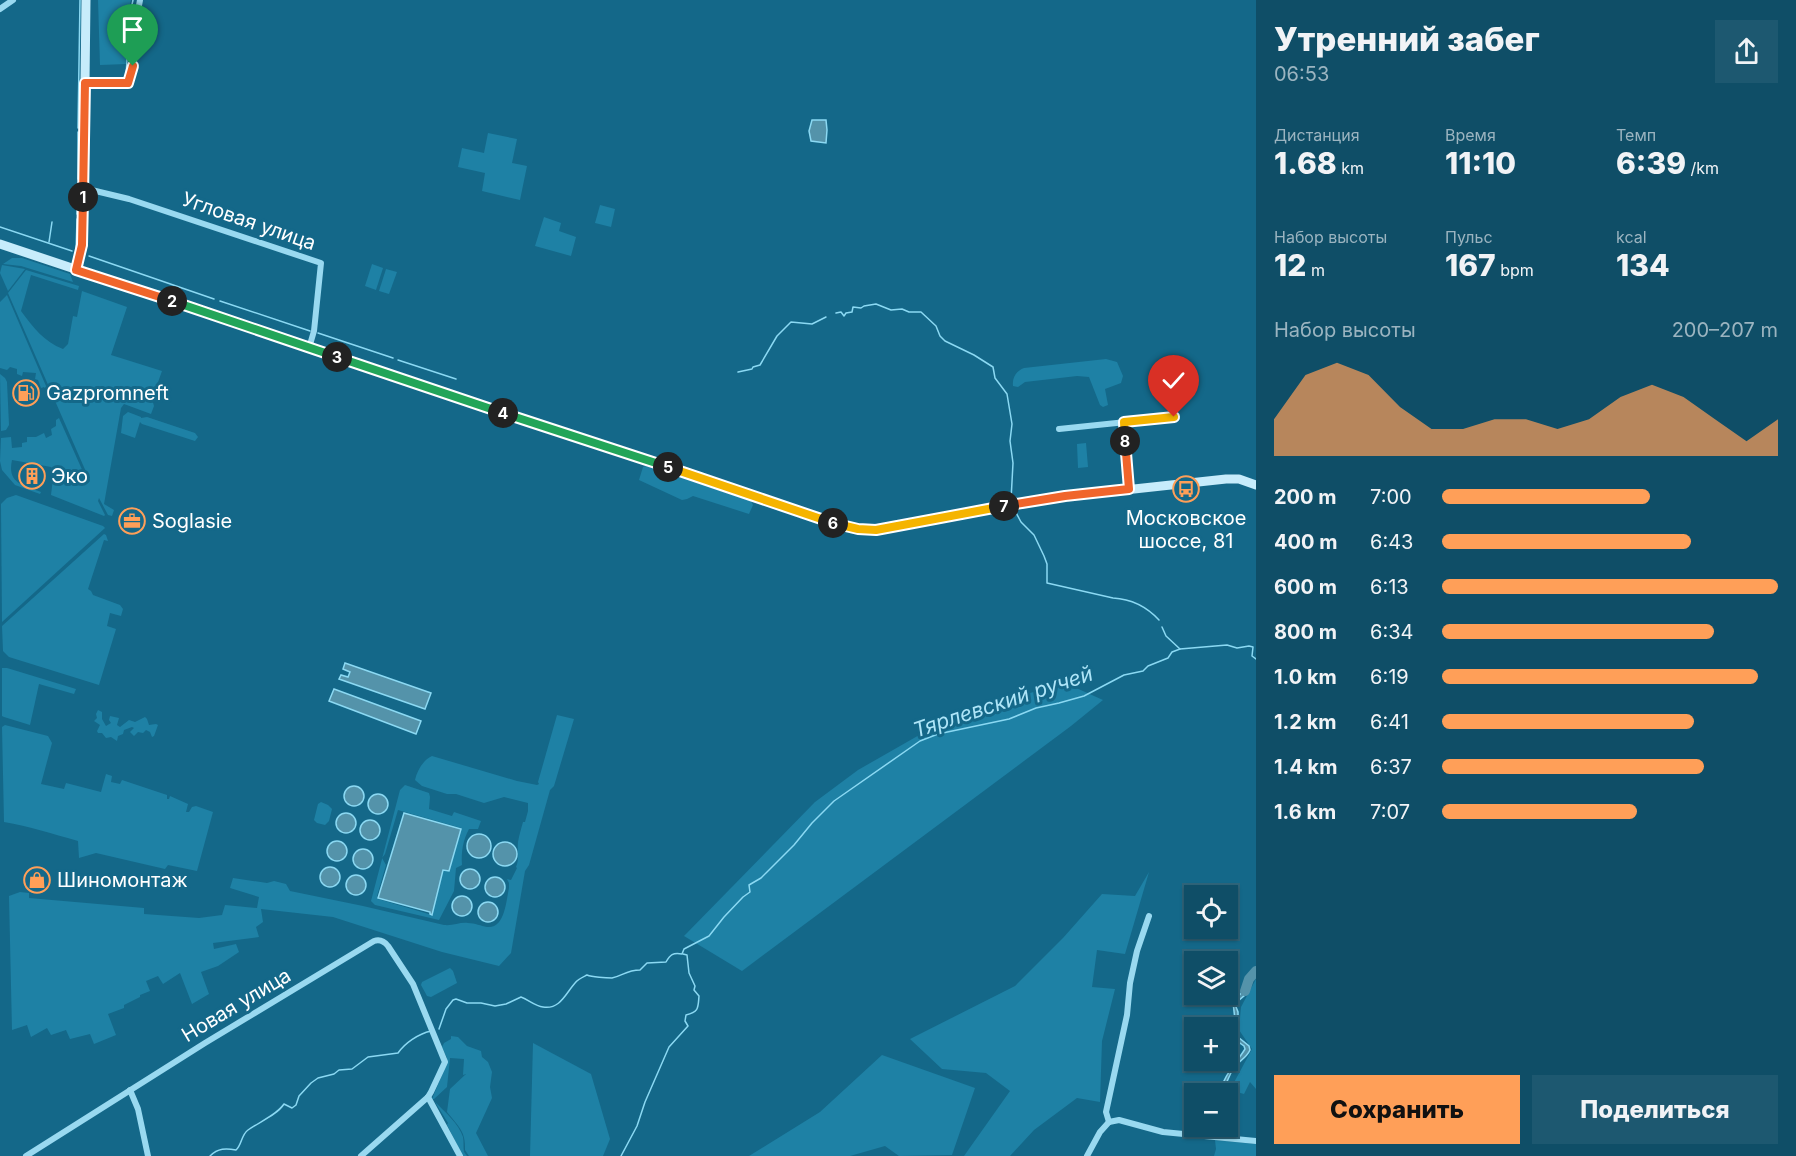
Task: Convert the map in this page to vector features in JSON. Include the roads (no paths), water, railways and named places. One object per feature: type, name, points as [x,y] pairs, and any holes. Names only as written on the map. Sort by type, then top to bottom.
[{"type":"main road","points":[[76,270],[82,245],[86,0]]},
{"type":"main road","points":[[0,244],[858,529],[881,529],[1065,496],[1226,479],[1239,479],[1256,485]]},
{"type":"street","points":[[0,9],[13,0]]},
{"type":"street","points":[[85,83],[128,83],[133,66],[140,0]]},
{"type":"street","name":"Угловая улица","points":[[83,188],[129,199],[321,263],[315,331],[309,348]]},
{"type":"street","points":[[1059,429],[1174,417]]},
{"type":"street","points":[[1124,422],[1129,489]]},
{"type":"street","points":[[1109,1122],[1106,1112],[1127,1015],[1130,983],[1137,951],[1149,916]]},
{"type":"street","name":"Новая улица","points":[[26,1156],[374,941],[383,941],[413,984],[445,1062],[428,1097]]},
{"type":"street","points":[[130,1090],[138,1109],[148,1156]]},
{"type":"street","points":[[361,1156],[428,1097],[460,1156]]},
{"type":"street","points":[[1087,1156],[1100,1132],[1109,1122],[1119,1120],[1163,1132],[1256,1141]]},
{"type":"waterway","points":[[78,128],[80,0]]},
{"type":"waterway","points":[[126,79],[129,18],[133,0]]},
{"type":"waterway","points":[[78,132],[78,179]]},
{"type":"waterway","points":[[77,214],[78,184]]},
{"type":"waterway","points":[[76,252],[77,219]]},
{"type":"waterway","points":[[49,242],[52,222]]},
{"type":"waterway","points":[[0,227],[72,251]]},
{"type":"waterway","points":[[89,256],[214,299]]},
{"type":"waterway","points":[[220,301],[310,331]]},
{"type":"waterway","points":[[836,313],[841,312],[844,316],[852,312],[853,307],[861,308],[876,304],[891,310],[921,312],[936,326],[945,341],[993,367],[995,378],[1007,394],[1012,424],[1011,500]]},
{"type":"waterway","points":[[738,372],[760,365],[777,336],[791,322],[812,324],[826,317]]},
{"type":"waterway","points":[[318,333],[393,358]]},
{"type":"waterway","points":[[398,360],[456,379]]},
{"type":"waterway","points":[[1013,507],[1021,522],[1034,535],[1044,556],[1047,564],[1047,583],[1126,600],[1149,611],[1159,620]]},
{"type":"waterway","points":[[1162,627],[1166,636],[1180,649]]},
{"type":"waterway","name":"Тярлевский ручей","points":[[439,1029],[446,1009],[456,999],[467,1003],[495,1006],[521,997],[537,1005],[549,1007],[558,1003],[576,982],[587,975],[612,978],[640,970],[647,963],[666,962],[676,953],[682,954],[684,949],[709,936],[724,917],[750,892],[749,885],[761,878],[834,801],[920,741],[938,734],[1009,719],[1036,708],[1084,696],[1124,675],[1143,671],[1180,649],[1227,645],[1237,648],[1249,646],[1253,647],[1252,656],[1256,659]]},
{"type":"waterway","points":[[621,1156],[637,1126],[669,1047],[688,1026],[685,1021],[686,1015],[696,1011],[698,1006],[699,996],[694,990],[695,986],[689,973],[687,955],[683,954]]},
{"type":"waterway","points":[[1245,991],[1249,979],[1256,971]]},
{"type":"waterway","name":"Тярлевский ручей","points":[[210,1156],[222,1149],[236,1150],[248,1130],[272,1115],[284,1104],[292,1108],[296,1105],[299,1096],[318,1078],[334,1074],[339,1070],[352,1069],[368,1057],[398,1053],[412,1039],[431,1031]]},
{"type":"place","name":"Gazpromneft","points":[[26,393]]},
{"type":"place","name":"Эко","points":[[32,476]]},
{"type":"place","name":"Московское шоссе, 81","points":[[1186,489]]},
{"type":"place","name":"Soglasie","points":[[132,521]]},
{"type":"place","name":"Шиномонтаж","points":[[37,880]]}]
